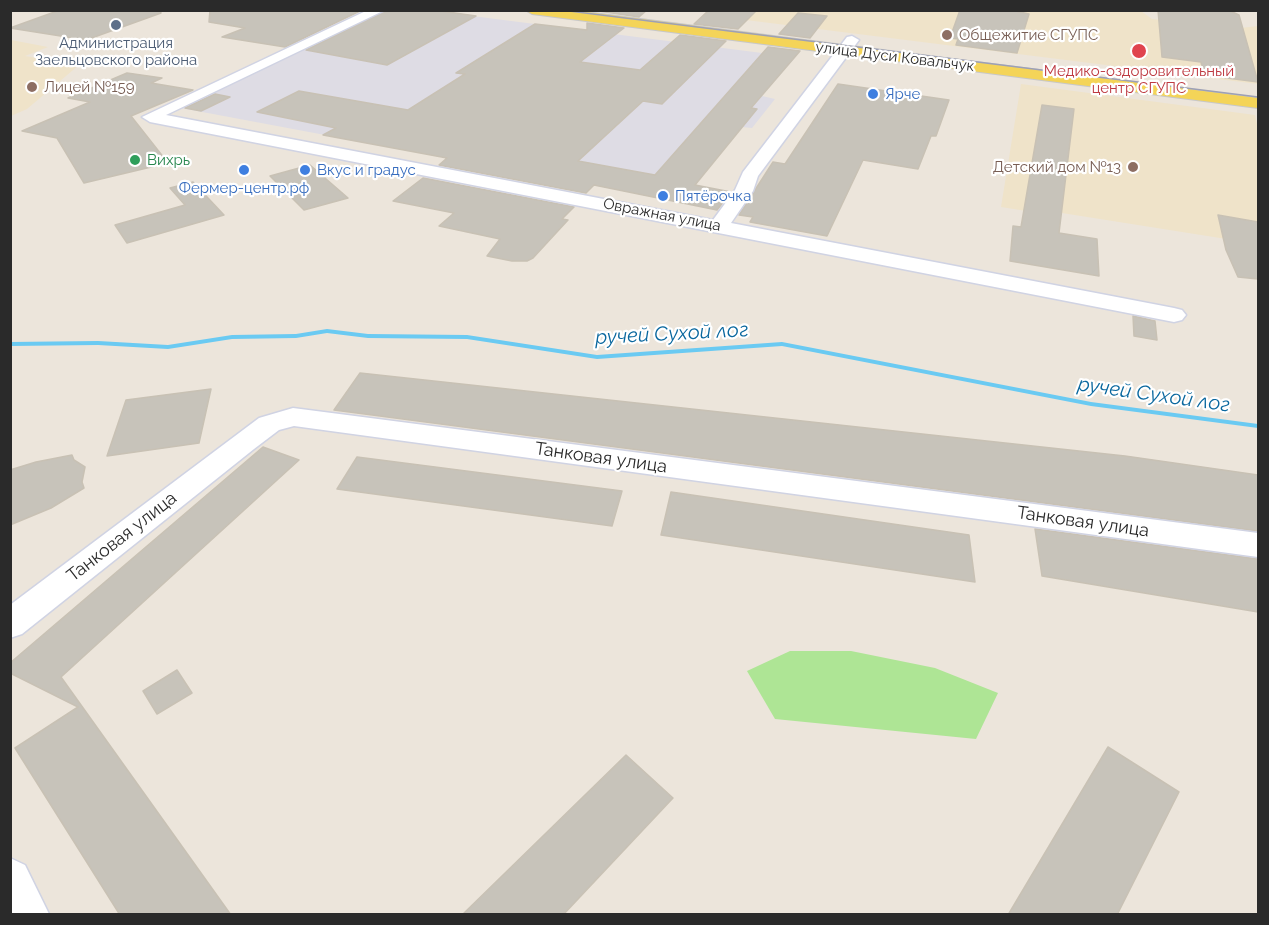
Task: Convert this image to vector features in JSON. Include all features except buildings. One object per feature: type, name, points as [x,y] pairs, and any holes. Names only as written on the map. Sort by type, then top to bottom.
[{"type":"main road","name":"улица Дуси Ковальчук","points":[[532,10],[1258,91]]},
{"type":"main road","name":"улица Дуси Ковальчук","points":[[607,10],[1258,103]]},
{"type":"street","name":"Овражная улица","points":[[379,10],[150,117],[1174,315]]},
{"type":"street","points":[[718,227],[744,191],[749,176],[848,45]]},
{"type":"street","name":"Танковая улица","points":[[10,624],[244,442],[269,424],[293,417],[1258,545]]},
{"type":"street","points":[[10,880],[27,915]]},
{"type":"shaded area","points":[[721,10],[1141,11],[1152,19],[1241,28],[1258,26],[1258,84],[714,16]]},
{"type":"shaded area","points":[[385,11],[433,11],[762,53],[765,50],[798,54],[762,96],[775,99],[752,128],[742,127],[695,185],[628,187],[624,191],[181,108]]},
{"type":"shaded area","name":"Лицей №159","points":[[11,40],[48,47],[25,56],[79,65],[27,109],[11,116]]},
{"type":"shaded area","name":"Детский дом №13","points":[[1021,84],[1255,115],[1258,128],[1258,244],[1062,213],[1052,215],[1001,207]]},
{"type":"green space","points":[[790,651],[851,651],[935,668],[998,693],[976,739],[775,719],[747,671]]},
{"type":"waterway","name":"ручей Сухой лог","points":[[10,344],[98,343],[168,347],[232,337],[296,336],[327,331],[368,336],[467,337],[597,357],[782,344],[1091,404],[1258,426]]},
{"type":"tram line","points":[[561,10],[1258,97]]},
{"type":"place","name":"Администрация Заельцовского района","points":[[116,25]]},
{"type":"place","name":"Общежитие СГУПС","points":[[947,35]]},
{"type":"place","name":"Медико-оздоровительный центр СГУПС","points":[[1139,51]]},
{"type":"place","name":"Лицей №159","points":[[32,87]]},
{"type":"place","name":"Ярче","points":[[873,94]]},
{"type":"place","name":"Вихрь","points":[[135,160]]},
{"type":"place","name":"Детский дом №13","points":[[1133,167]]},
{"type":"place","name":"Фермер-центр.рф","points":[[244,170]]},
{"type":"place","name":"Вкус и градус","points":[[305,170]]},
{"type":"place","name":"Пятёрочка","points":[[663,196]]}]
